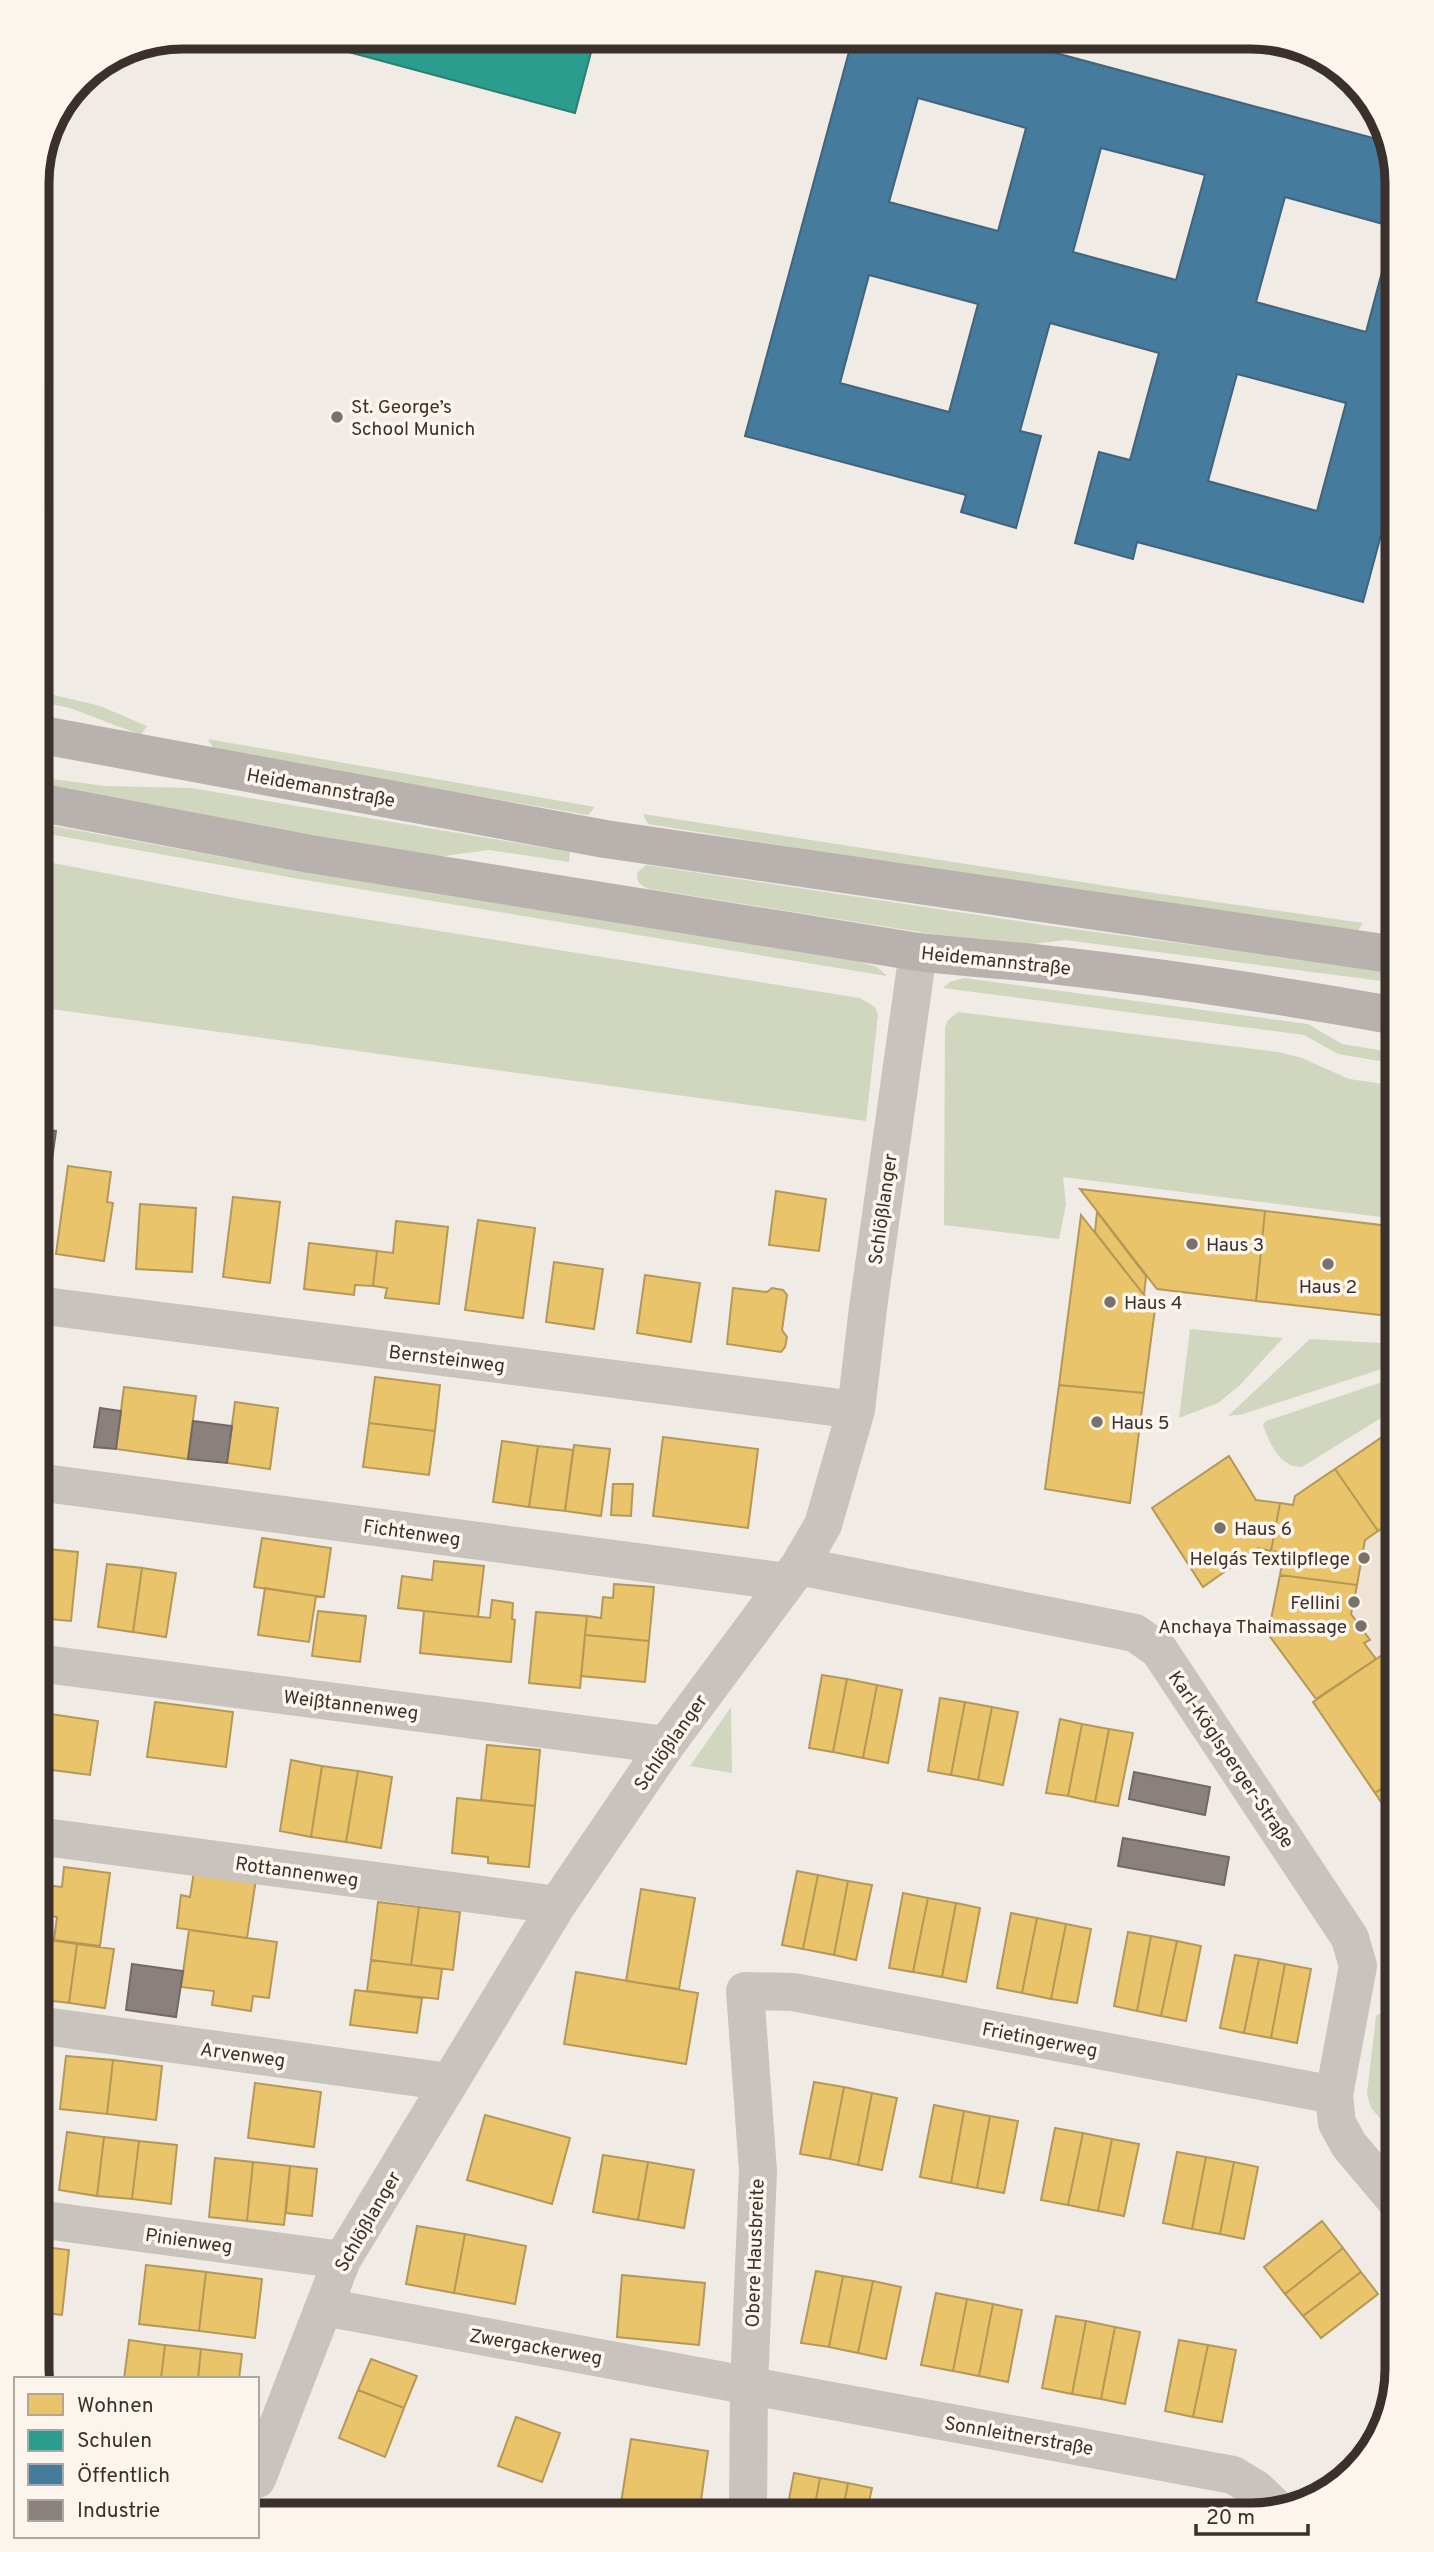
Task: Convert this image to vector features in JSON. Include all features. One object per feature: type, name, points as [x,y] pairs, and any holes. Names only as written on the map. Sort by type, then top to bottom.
[{"type":"main road","name":"Heidemannstraße","points":[[49,736],[605,839],[1385,953]]},
{"type":"main road","name":"Heidemannstraße","points":[[49,804],[310,854],[918,951],[1299,998],[1385,1014]]},
{"type":"main road","points":[[594,899],[605,839]]},
{"type":"street","name":"Schlößlanger","points":[[259,2468],[264,2440],[324,2307],[342,2260],[557,1905],[666,1745],[793,1574],[823,1525],[856,1410],[918,951]]},
{"type":"street","name":"Bernsteinweg","points":[[49,1308],[856,1410]]},
{"type":"street","name":"Fichtenweg","points":[[49,1483],[793,1574]]},
{"type":"street","name":"Karl-Köglsperger-Straße","points":[[793,1574],[1135,1633],[1159,1650],[1350,1938],[1357,1966],[1334,2095],[1337,2123],[1349,2145],[1385,2188]]},
{"type":"street","name":"Weißtannenweg","points":[[49,1665],[666,1745]]},
{"type":"street","name":"Rottannenweg","points":[[49,1838],[557,1905]]},
{"type":"street","name":"Frietingerweg","points":[[745,1991],[793,1992],[1334,2095]]},
{"type":"street","name":"Obere Hausbreite","points":[[745,1991],[758,2171],[749,2386],[748,2503]]},
{"type":"street","name":"Arvenweg","points":[[49,2027],[449,2082]]},
{"type":"street","name":"Pinienweg","points":[[49,2221],[342,2260]]},
{"type":"street","name":"Zwergackerweg","points":[[324,2307],[749,2386]]},
{"type":"street","name":"Sonnleitnerstraße","points":[[749,2386],[1233,2475],[1256,2489],[1270,2502]]},
{"type":"green space","points":[[49,694],[100,706],[147,726],[141,735],[70,708],[49,704]]},
{"type":"green space","points":[[208,739],[595,807],[588,815],[215,751]]},
{"type":"green space","points":[[49,779],[105,786],[191,788],[570,852],[569,862],[489,850],[444,856],[415,854],[49,790]]},
{"type":"green space","points":[[643,814],[1363,923],[1357,932],[1033,886],[648,824]]},
{"type":"green space","points":[[49,825],[305,872],[857,961],[877,967],[887,976],[305,880],[49,834]]},
{"type":"green space","points":[[49,862],[245,900],[860,998],[875,1007],[878,1015],[866,1121],[49,1009]]},
{"type":"green space","points":[[646,865],[1051,926],[1385,970],[1385,981],[1065,940],[1015,946],[996,944],[649,889],[640,883],[637,873]]},
{"type":"green space","points":[[964,978],[1308,1024],[1342,1044],[1385,1051],[1385,1062],[1338,1054],[1304,1035],[943,988],[950,982]]},
{"type":"green space","points":[[958,1012],[1278,1052],[1302,1058],[1349,1079],[1385,1084],[1385,1217],[1063,1177],[1066,1204],[1059,1239],[944,1225],[945,1028],[948,1020]]},
{"type":"green space","points":[[1190,1329],[1283,1338],[1239,1386],[1218,1403],[1179,1418]]},
{"type":"green space","points":[[1310,1339],[1385,1343],[1385,1368],[1243,1414],[1228,1416]]},
{"type":"green space","points":[[1385,1381],[1385,1415],[1302,1467],[1287,1463],[1276,1453],[1263,1425],[1266,1421]]},
{"type":"green space","points":[[731,1707],[732,1773],[690,1766]]},
{"type":"green space","points":[[1385,2010],[1385,2124],[1371,2108],[1367,2094],[1376,2016]]},
{"type":"shaded area","points":[[1385,1526],[1385,1653],[1376,1659],[1364,1643],[1369,1640],[1351,1614],[1365,1540]]},
{"type":"building: Wohnen","points":[[68,1166],[111,1172],[107,1202],[113,1203],[104,1261],[56,1254]]},
{"type":"building: Wohnen","name":"Haus 3","points":[[1080,1189],[1265,1211],[1256,1301],[1157,1289]]},
{"type":"building: Wohnen","points":[[776,1191],[826,1199],[819,1251],[769,1245]]},
{"type":"building: Wohnen","points":[[233,1197],[280,1202],[270,1283],[223,1277]]},
{"type":"building: Wohnen","points":[[140,1204],[196,1208],[192,1272],[136,1269]]},
{"type":"building: Wohnen","name":"Haus 2","points":[[1265,1211],[1385,1226],[1385,1316],[1256,1301]]},
{"type":"building: Wohnen","points":[[1097,1212],[1146,1276],[1144,1295],[1095,1232]]},
{"type":"building: Wohnen","name":"Haus 4","points":[[1081,1215],[1155,1309],[1144,1393],[1059,1385]]},
{"type":"building: Wohnen","points":[[478,1220],[535,1228],[523,1318],[465,1310]]},
{"type":"building: Wohnen","points":[[396,1221],[448,1227],[439,1304],[385,1298],[387,1288],[373,1286],[377,1251],[393,1253]]},
{"type":"building: Wohnen","points":[[309,1243],[377,1251],[373,1286],[355,1285],[354,1295],[304,1289]]},
{"type":"building: Wohnen","points":[[554,1262],[603,1269],[594,1329],[546,1322]]},
{"type":"building: Wohnen","points":[[645,1275],[700,1283],[691,1342],[637,1333]]},
{"type":"building: Wohnen","points":[[733,1288],[767,1292],[772,1288],[783,1290],[787,1295],[782,1330],[787,1337],[781,1352],[727,1344]]},
{"type":"building: Wohnen","points":[[375,1377],[440,1385],[435,1431],[369,1423]]},
{"type":"building: Wohnen","name":"Haus 5","points":[[1059,1385],[1144,1393],[1130,1503],[1045,1489]]},
{"type":"building: Wohnen","points":[[124,1387],[196,1396],[188,1459],[116,1449]]},
{"type":"building: Wohnen","points":[[235,1402],[278,1408],[270,1469],[227,1463]]},
{"type":"building: Wohnen","points":[[369,1423],[435,1431],[429,1475],[363,1467]]},
{"type":"building: Wohnen","points":[[1385,1435],[1385,1526],[1378,1531],[1335,1469]]},
{"type":"building: Wohnen","points":[[663,1437],[758,1449],[748,1528],[653,1516]]},
{"type":"building: Wohnen","points":[[502,1441],[538,1446],[529,1507],[493,1502]]},
{"type":"building: Wohnen","points":[[574,1445],[610,1449],[601,1516],[565,1511]]},
{"type":"building: Wohnen","points":[[538,1446],[573,1450],[565,1511],[529,1507]]},
{"type":"building: Wohnen","name":"Haus 6","points":[[1229,1456],[1256,1500],[1280,1503],[1271,1551],[1258,1548],[1203,1587],[1152,1508]]},
{"type":"building: Wohnen","points":[[1335,1469],[1378,1531],[1365,1540],[1357,1585],[1280,1575],[1284,1553],[1271,1551],[1280,1503],[1293,1505],[1295,1496]]},
{"type":"building: Wohnen","points":[[613,1484],[633,1484],[631,1516],[611,1515]]},
{"type":"building: Wohnen","points":[[262,1538],[331,1548],[324,1597],[254,1587]]},
{"type":"building: Wohnen","points":[[49,1549],[78,1552],[71,1621],[49,1619]]},
{"type":"building: Wohnen","points":[[434,1561],[484,1566],[478,1617],[398,1608],[402,1576],[432,1580]]},
{"type":"building: Wohnen","points":[[107,1564],[142,1568],[133,1632],[98,1627]]},
{"type":"building: Wohnen","points":[[142,1568],[176,1573],[166,1637],[133,1632]]},
{"type":"building: Wohnen","points":[[1280,1575],[1357,1585],[1351,1614],[1370,1640],[1364,1643],[1376,1659],[1316,1699],[1268,1634]]},
{"type":"building: Wohnen","points":[[614,1584],[654,1587],[649,1641],[585,1635],[587,1616],[601,1618],[603,1597],[613,1598]]},
{"type":"building: Wohnen","points":[[265,1588],[316,1596],[309,1642],[258,1635]]},
{"type":"building: Wohnen","points":[[492,1600],[513,1603],[512,1619],[515,1620],[511,1662],[420,1653],[424,1611],[490,1618]]},
{"type":"building: Wohnen","points":[[318,1611],[366,1616],[360,1662],[312,1656]]},
{"type":"building: Wohnen","points":[[536,1612],[587,1616],[580,1688],[529,1683]]},
{"type":"building: Wohnen","points":[[585,1635],[649,1641],[645,1682],[581,1676]]},
{"type":"building: Wohnen","points":[[1385,1653],[1385,1786],[1375,1793],[1313,1702]]},
{"type":"building: Wohnen","points":[[822,1675],[847,1679],[833,1752],[809,1748]]},
{"type":"building: Wohnen","points":[[847,1679],[877,1685],[863,1758],[833,1752]]},
{"type":"building: Wohnen","points":[[877,1685],[902,1690],[888,1763],[863,1758]]},
{"type":"building: Wohnen","points":[[940,1698],[965,1702],[951,1775],[928,1771]]},
{"type":"building: Wohnen","points":[[155,1702],[233,1712],[226,1767],[147,1757]]},
{"type":"building: Wohnen","points":[[965,1702],[992,1707],[978,1780],[951,1775]]},
{"type":"building: Wohnen","points":[[992,1707],[1018,1712],[1003,1785],[978,1780]]},
{"type":"building: Wohnen","points":[[49,1714],[98,1721],[90,1775],[49,1770]]},
{"type":"building: Wohnen","points":[[1060,1719],[1082,1724],[1068,1796],[1046,1793]]},
{"type":"building: Wohnen","points":[[1082,1724],[1109,1729],[1095,1802],[1068,1796]]},
{"type":"building: Wohnen","points":[[1109,1729],[1133,1733],[1118,1806],[1095,1802]]},
{"type":"building: Wohnen","points":[[487,1745],[540,1750],[535,1806],[481,1800]]},
{"type":"building: Wohnen","points":[[291,1760],[322,1766],[311,1837],[280,1831]]},
{"type":"building: Wohnen","points":[[322,1766],[358,1771],[346,1842],[311,1837]]},
{"type":"building: Wohnen","points":[[358,1771],[392,1777],[381,1848],[346,1842]]},
{"type":"building: Wohnen","points":[[1385,1786],[1385,1808],[1375,1793]]},
{"type":"building: Wohnen","points":[[457,1798],[535,1806],[529,1867],[488,1863],[488,1857],[452,1853]]},
{"type":"building: Wohnen","points":[[64,1867],[110,1873],[100,1946],[54,1940],[57,1917],[49,1916],[49,1885],[62,1887]]},
{"type":"building: Wohnen","points":[[194,1871],[256,1879],[247,1938],[177,1928],[181,1895],[190,1897]]},
{"type":"building: Wohnen","points":[[797,1871],[818,1875],[803,1949],[782,1945]]},
{"type":"building: Wohnen","points":[[818,1875],[848,1881],[834,1955],[803,1949]]},
{"type":"building: Wohnen","points":[[848,1881],[872,1885],[856,1960],[834,1955]]},
{"type":"building: Wohnen","points":[[641,1889],[695,1898],[679,1989],[626,1981]]},
{"type":"building: Wohnen","points":[[903,1893],[928,1898],[913,1972],[889,1968]]},
{"type":"building: Wohnen","points":[[928,1898],[956,1903],[942,1977],[913,1972]]},
{"type":"building: Wohnen","points":[[378,1902],[419,1907],[411,1965],[371,1960]]},
{"type":"building: Wohnen","points":[[956,1903],[980,1908],[966,1982],[942,1977]]},
{"type":"building: Wohnen","points":[[419,1907],[460,1912],[453,1970],[411,1965]]},
{"type":"building: Wohnen","points":[[1011,1913],[1037,1918],[1022,1993],[997,1988]]},
{"type":"building: Wohnen","points":[[1037,1918],[1066,1924],[1051,1999],[1022,1993]]},
{"type":"building: Wohnen","points":[[1066,1924],[1091,1929],[1077,2003],[1051,1999]]},
{"type":"building: Wohnen","points":[[189,1930],[277,1942],[269,1998],[253,1996],[251,2011],[212,2005],[214,1991],[181,1987]]},
{"type":"building: Wohnen","points":[[1128,1932],[1151,1936],[1137,2011],[1114,2006]]},
{"type":"building: Wohnen","points":[[1151,1936],[1177,1941],[1161,2016],[1137,2011]]},
{"type":"building: Wohnen","points":[[49,1940],[77,1944],[69,2003],[49,2000]]},
{"type":"building: Wohnen","points":[[1177,1941],[1201,1946],[1186,2021],[1161,2016]]},
{"type":"building: Wohnen","points":[[77,1944],[114,1949],[105,2008],[69,2003]]},
{"type":"building: Wohnen","points":[[1235,1955],[1259,1959],[1244,2033],[1220,2028]]},
{"type":"building: Wohnen","points":[[1259,1959],[1285,1964],[1271,2038],[1244,2033]]},
{"type":"building: Wohnen","points":[[371,1960],[442,1969],[438,1999],[367,1991]]},
{"type":"building: Wohnen","points":[[1285,1964],[1311,1969],[1297,2043],[1271,2038]]},
{"type":"building: Wohnen","points":[[576,1972],[698,1993],[686,2064],[564,2044]]},
{"type":"building: Wohnen","points":[[355,1990],[422,1998],[417,2033],[350,2025]]},
{"type":"building: Wohnen","points":[[66,2056],[113,2060],[107,2114],[60,2109]]},
{"type":"building: Wohnen","points":[[113,2060],[162,2066],[156,2120],[107,2114]]},
{"type":"building: Wohnen","points":[[814,2082],[844,2087],[830,2159],[800,2154]]},
{"type":"building: Wohnen","points":[[255,2083],[321,2092],[314,2147],[248,2138]]},
{"type":"building: Wohnen","points":[[844,2087],[872,2093],[858,2165],[830,2159]]},
{"type":"building: Wohnen","points":[[872,2093],[897,2098],[882,2170],[858,2165]]},
{"type":"building: Wohnen","points":[[934,2105],[964,2111],[951,2183],[920,2177]]},
{"type":"building: Wohnen","points":[[964,2111],[990,2116],[977,2188],[951,2183]]},
{"type":"building: Wohnen","points":[[485,2115],[570,2138],[552,2204],[467,2180]]},
{"type":"building: Wohnen","points":[[990,2116],[1018,2121],[1004,2193],[977,2188]]},
{"type":"building: Wohnen","points":[[1055,2128],[1083,2133],[1068,2205],[1041,2200]]},
{"type":"building: Wohnen","points":[[67,2132],[104,2137],[97,2196],[59,2190]]},
{"type":"building: Wohnen","points":[[1083,2133],[1112,2139],[1098,2211],[1068,2205]]},
{"type":"building: Wohnen","points":[[104,2137],[139,2141],[132,2199],[97,2196]]},
{"type":"building: Wohnen","points":[[1112,2139],[1139,2144],[1124,2216],[1098,2211]]},
{"type":"building: Wohnen","points":[[139,2141],[177,2145],[171,2204],[132,2199]]},
{"type":"building: Wohnen","points":[[1177,2152],[1206,2157],[1192,2229],[1163,2223]]},
{"type":"building: Wohnen","points":[[603,2155],[648,2162],[638,2220],[593,2212]]},
{"type":"building: Wohnen","points":[[1206,2157],[1234,2162],[1220,2234],[1192,2229]]},
{"type":"building: Wohnen","points":[[215,2158],[253,2162],[247,2221],[209,2217]]},
{"type":"building: Wohnen","points":[[253,2162],[290,2166],[284,2225],[247,2221]]},
{"type":"building: Wohnen","points":[[648,2162],[694,2170],[684,2228],[638,2220]]},
{"type":"building: Wohnen","points":[[1234,2162],[1258,2167],[1244,2239],[1220,2234]]},
{"type":"building: Wohnen","points":[[290,2166],[317,2169],[312,2216],[286,2213]]},
{"type":"building: Wohnen","points":[[1322,2221],[1343,2248],[1285,2294],[1264,2267]]},
{"type":"building: Wohnen","points":[[417,2226],[465,2234],[454,2293],[406,2284]]},
{"type":"building: Wohnen","points":[[465,2234],[526,2246],[515,2304],[454,2293]]},
{"type":"building: Wohnen","points":[[49,2248],[69,2250],[62,2315],[49,2313]]},
{"type":"building: Wohnen","points":[[1343,2248],[1361,2272],[1303,2316],[1285,2294]]},
{"type":"building: Wohnen","points":[[146,2265],[206,2272],[199,2331],[139,2324]]},
{"type":"building: Wohnen","points":[[816,2271],[843,2276],[829,2347],[801,2343]]},
{"type":"building: Wohnen","points":[[206,2272],[262,2279],[255,2338],[199,2331]]},
{"type":"building: Wohnen","points":[[1361,2272],[1378,2294],[1321,2338],[1303,2316]]},
{"type":"building: Wohnen","points":[[622,2275],[705,2283],[699,2345],[617,2337]]},
{"type":"building: Wohnen","points":[[843,2276],[873,2281],[858,2353],[829,2347]]},
{"type":"building: Wohnen","points":[[873,2281],[901,2287],[886,2359],[858,2353]]},
{"type":"building: Wohnen","points":[[936,2293],[967,2299],[953,2371],[921,2365]]},
{"type":"building: Wohnen","points":[[967,2299],[993,2304],[979,2376],[953,2371]]},
{"type":"building: Wohnen","points":[[993,2304],[1022,2310],[1008,2382],[979,2376]]},
{"type":"building: Wohnen","points":[[1056,2316],[1086,2321],[1072,2394],[1042,2388]]},
{"type":"building: Wohnen","points":[[1086,2321],[1115,2327],[1101,2399],[1072,2394]]},
{"type":"building: Wohnen","points":[[1115,2327],[1140,2332],[1125,2404],[1101,2399]]},
{"type":"building: Wohnen","points":[[129,2340],[165,2345],[161,2377],[124,2377]]},
{"type":"building: Wohnen","points":[[1179,2340],[1208,2345],[1193,2417],[1165,2411]]},
{"type":"building: Wohnen","points":[[165,2345],[201,2349],[198,2377],[161,2377]]},
{"type":"building: Wohnen","points":[[1208,2345],[1236,2350],[1222,2422],[1193,2417]]},
{"type":"building: Wohnen","points":[[201,2349],[242,2354],[239,2377],[198,2377]]},
{"type":"building: Wohnen","points":[[371,2359],[417,2376],[404,2408],[358,2390]]},
{"type":"building: Wohnen","points":[[358,2390],[404,2408],[385,2457],[339,2438]]},
{"type":"building: Wohnen","points":[[516,2417],[560,2433],[542,2482],[498,2466]]},
{"type":"building: Wohnen","points":[[631,2439],[708,2451],[701,2503],[621,2503]]},
{"type":"building: Wohnen","points":[[794,2473],[820,2478],[815,2503],[788,2503]]},
{"type":"building: Wohnen","points":[[820,2478],[848,2483],[844,2503],[815,2503]]},
{"type":"building: Wohnen","points":[[848,2483],[872,2488],[869,2503],[844,2503]]},
{"type":"building: Schulen","points":[[338,49],[592,49],[575,113]]},
{"type":"building: Öffentlich","points":[[850,49],[1041,49],[1378,139],[1385,174],[1385,225],[1285,197],[1256,302],[1366,332],[1385,261],[1385,520],[1363,602],[1137,542],[1133,559],[1075,543],[1099,452],[1130,460],[1159,353],[1050,323],[1020,431],[1041,436],[1016,528],[961,512],[966,495],[745,436]],"holes":[[[918,98],[1026,128],[998,231],[889,202]],[[1101,148],[1205,175],[1176,280],[1073,252]],[[869,275],[978,304],[949,412],[840,383]],[[1237,374],[1346,403],[1317,511],[1208,481]]]},
{"type":"building: Industrie","points":[[49,1130],[56,1131],[49,1182]]},
{"type":"building: Industrie","points":[[100,1408],[121,1411],[116,1449],[94,1447]]},
{"type":"building: Industrie","points":[[193,1421],[232,1426],[227,1463],[188,1459]]},
{"type":"building: Industrie","points":[[1134,1772],[1210,1787],[1205,1815],[1129,1799]]},
{"type":"building: Industrie","points":[[1123,1838],[1229,1857],[1224,1885],[1118,1866]]},
{"type":"building: Industrie","points":[[132,1964],[183,1971],[176,2017],[126,2010]]},
{"type":"place","name":"St. George’s School Munich","points":[[337,417]]},
{"type":"place","name":"Haus 3","points":[[1192,1244]]},
{"type":"place","name":"Haus 2","points":[[1328,1264]]},
{"type":"place","name":"Haus 4","points":[[1110,1302]]},
{"type":"place","name":"Haus 5","points":[[1097,1422]]},
{"type":"place","name":"Haus 6","points":[[1220,1528]]},
{"type":"place","name":"Helga´s Textilpflege","points":[[1364,1558]]},
{"type":"place","name":"Fellini","points":[[1354,1602]]},
{"type":"place","name":"Anchaya Thaimassage","points":[[1361,1626]]}]
